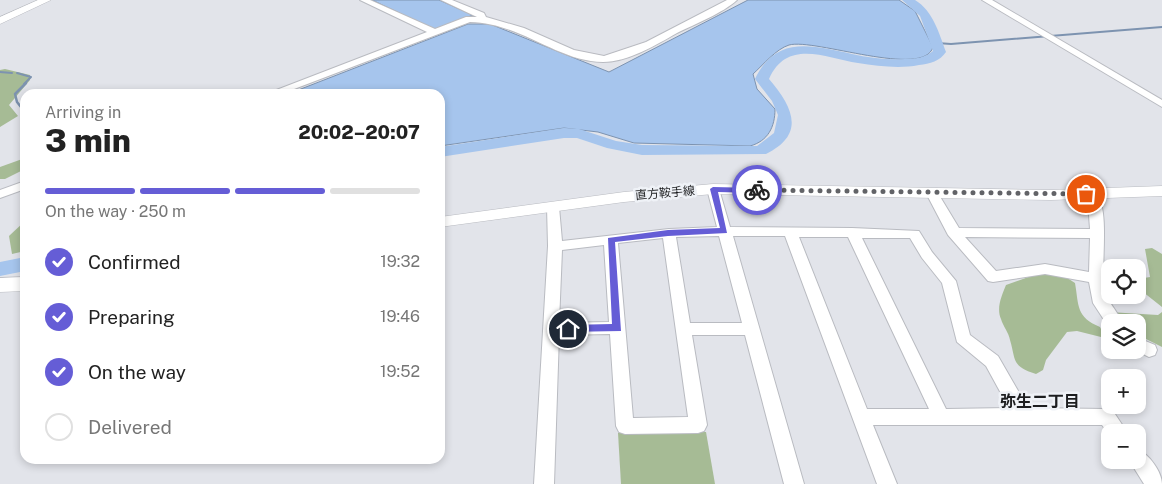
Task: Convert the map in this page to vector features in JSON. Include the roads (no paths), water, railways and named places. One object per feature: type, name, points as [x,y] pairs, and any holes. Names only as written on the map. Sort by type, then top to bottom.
[{"type":"main road","points":[[0,21],[46,0]]},
{"type":"main road","name":"直方鞍手線","points":[[445,221],[624,197],[713,189],[1086,194],[1162,191]]},
{"type":"main road","points":[[0,285],[20,284]]},
{"type":"street","points":[[364,0],[434,32]]},
{"type":"street","points":[[445,0],[480,15],[482,18]]},
{"type":"street","points":[[284,89],[469,19],[482,18],[500,22],[579,54],[604,58],[628,53],[733,0]]},
{"type":"street","points":[[986,0],[1162,104]]},
{"type":"street","points":[[0,194],[20,187]]},
{"type":"street","points":[[713,189],[753,329],[794,484]]},
{"type":"street","points":[[932,193],[953,232],[976,262],[993,277],[1042,268],[1056,269],[1079,277],[1095,278]]},
{"type":"street","points":[[1086,194],[1094,199],[1097,234],[1094,288],[1106,314]]},
{"type":"street","points":[[544,484],[555,246],[553,207]]},
{"type":"street","points":[[555,246],[668,233],[724,231],[914,234],[927,255],[949,281],[964,338],[992,361],[1023,416]]},
{"type":"street","points":[[790,231],[887,484]]},
{"type":"street","points":[[852,232],[941,416]]},
{"type":"street","points":[[953,232],[1097,234]]},
{"type":"street","points":[[611,240],[625,426],[698,425],[668,233]]},
{"type":"street","points":[[551,329],[617,328]]},
{"type":"street","points":[[683,329],[753,329]]},
{"type":"street","points":[[861,417],[1107,417],[1112,424]]},
{"type":"street","points":[[1145,469],[1155,484]]},
{"type":"water","points":[[372,0],[439,0],[473,15],[435,30]]},
{"type":"water","points":[[748,0],[899,0],[915,11],[933,47],[925,56],[910,59],[890,59],[802,44],[784,47],[753,74],[757,89],[775,109],[774,122],[766,137],[762,141],[750,146],[634,143],[598,132],[564,128],[445,145],[445,89],[301,89],[468,24],[490,24],[609,72]]},
{"type":"waterway","points":[[445,151],[564,133],[579,134],[613,145],[642,150],[760,151],[777,140],[784,129],[785,115],[783,108],[762,79],[771,66],[787,53],[796,50],[814,49],[860,60],[885,63],[911,63],[933,58],[940,52],[925,15],[907,0]]},
{"type":"waterway","points":[[937,43],[951,44],[1162,27]]},
{"type":"waterway","points":[[0,72],[12,73]]},
{"type":"waterway","points":[[17,73],[31,77],[24,84]]},
{"type":"waterway","points":[[20,89],[26,83]]},
{"type":"waterway","points":[[20,89],[15,94],[20,106]]},
{"type":"waterway","points":[[0,269],[20,265]]},
{"type":"district","name":"弥生二丁目","points":[[1040,401]]}]
